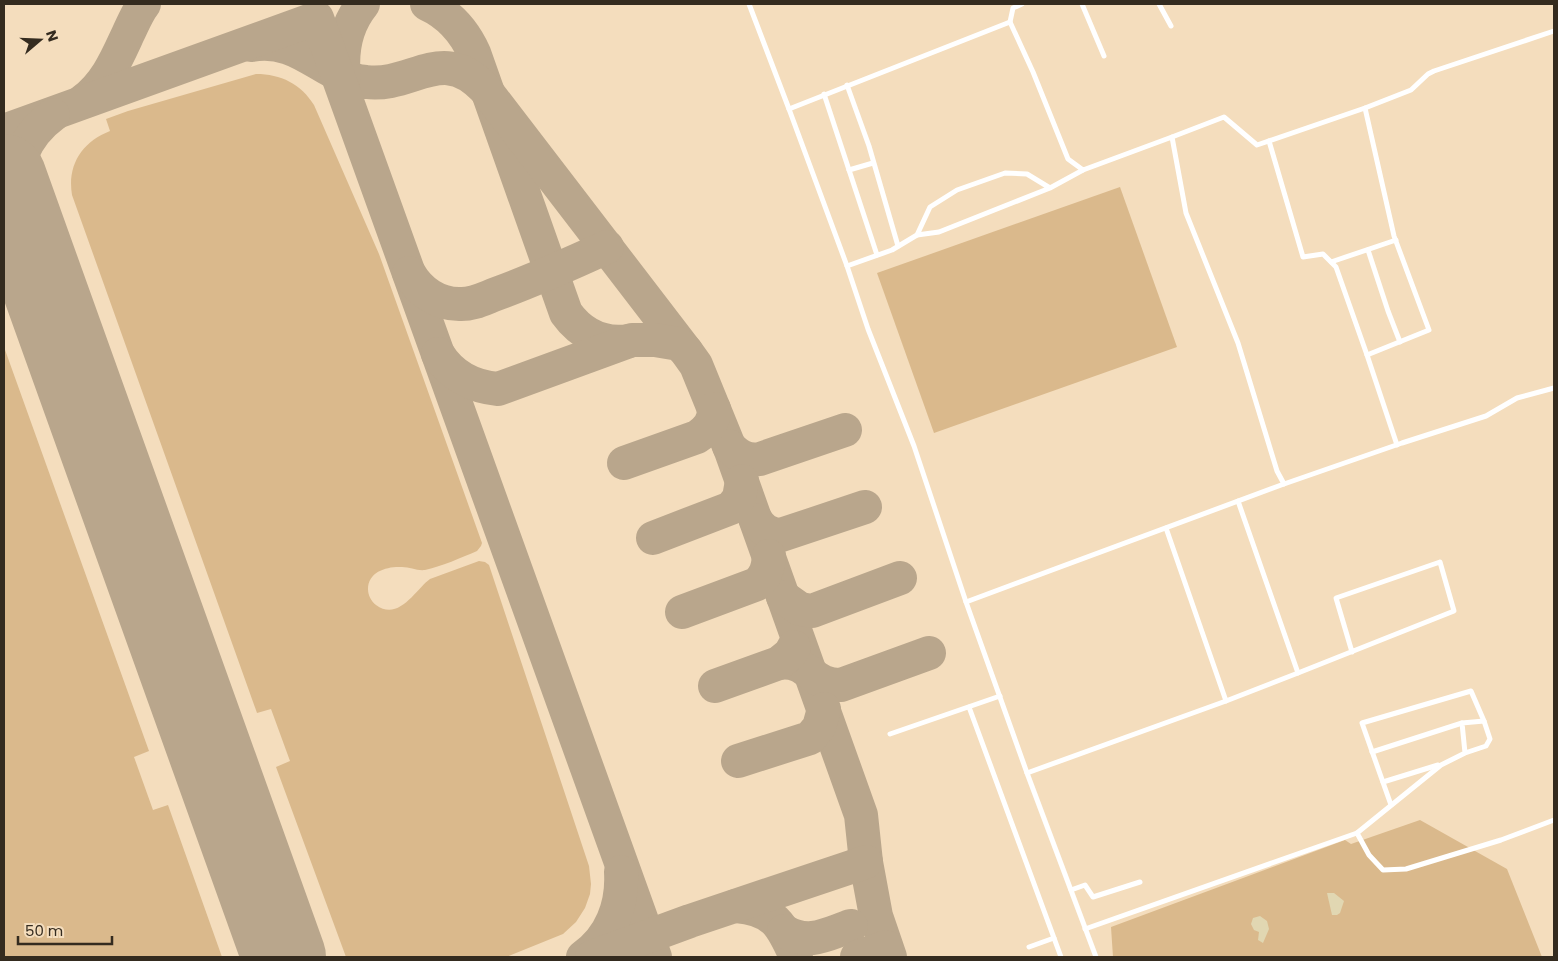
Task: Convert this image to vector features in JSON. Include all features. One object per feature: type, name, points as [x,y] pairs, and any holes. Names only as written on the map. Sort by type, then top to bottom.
[{"type":"lane","points":[[749,4],[847,266],[868,329],[914,446],[966,602],[1027,773],[1096,957]]},
{"type":"lane","points":[[1022,4],[1013,8],[1010,22],[1033,72],[1068,159],[1082,170]]},
{"type":"lane","points":[[1082,4],[1104,56]]},
{"type":"lane","points":[[1158,4],[1172,26]]},
{"type":"lane","points":[[789,108],[1010,22]]},
{"type":"lane","points":[[847,266],[898,246],[917,235],[939,232],[1050,188],[1082,170],[1224,117],[1257,144],[1269,141],[1411,90],[1428,74],[1434,71],[1554,31]]},
{"type":"lane","points":[[846,85],[873,163],[898,246]]},
{"type":"lane","points":[[824,94],[877,255]]},
{"type":"lane","points":[[1365,108],[1396,240],[1428,330],[1367,355]]},
{"type":"lane","points":[[1172,137],[1186,213],[1238,343],[1277,471],[1284,484]]},
{"type":"lane","points":[[1269,141],[1303,257],[1323,254],[1336,267],[1397,445]]},
{"type":"lane","points":[[848,170],[873,163]]},
{"type":"lane","points":[[917,235],[930,207],[957,190],[1005,173],[1027,174],[1050,188]]},
{"type":"lane","points":[[1331,262],[1396,240]]},
{"type":"lane","points":[[1368,250],[1400,342]]},
{"type":"lane","points":[[966,602],[1284,484],[1486,416],[1517,398],[1554,388]]},
{"type":"lane","points":[[1238,501],[1298,673]]},
{"type":"lane","points":[[1166,528],[1226,702]]},
{"type":"lane","points":[[1027,773],[1226,702],[1352,652],[1454,610],[1440,562],[1336,598],[1352,652]]},
{"type":"lane","points":[[1383,782],[1441,765],[1465,753],[1486,746],[1490,739],[1471,691],[1362,723],[1372,752],[1383,782],[1392,805]]},
{"type":"lane","points":[[890,734],[1000,696]]},
{"type":"lane","points":[[969,707],[1062,957]]},
{"type":"lane","points":[[1372,752],[1462,723],[1484,721]]},
{"type":"lane","points":[[1462,723],[1465,753]]},
{"type":"lane","points":[[1085,929],[1357,833],[1441,765]]},
{"type":"lane","points":[[1357,833],[1369,855],[1383,870],[1406,869],[1501,840],[1554,820]]},
{"type":"lane","points":[[1071,890],[1085,884],[1093,897],[1140,882]]},
{"type":"lane","points":[[1029,947],[1054,938]]},
{"type":"shaded area","points":[[256,74],[274,76],[290,82],[303,91],[314,105],[379,254],[482,543],[477,551],[431,569],[422,570],[397,567],[380,571],[371,578],[368,589],[369,596],[376,605],[392,610],[400,607],[430,579],[479,561],[489,565],[589,866],[590,894],[585,908],[576,922],[563,934],[506,957],[346,957],[276,767],[290,761],[271,709],[257,713],[72,195],[71,184],[74,164],[84,148],[110,131],[106,119]]},
{"type":"shaded area","points":[[1120,187],[1177,347],[934,433],[877,273]]},
{"type":"shaded area","points":[[4,347],[149,751],[134,757],[153,810],[168,805],[222,957],[4,957]]},
{"type":"shaded area","points":[[1420,820],[1507,869],[1542,957],[1113,957],[1111,927],[1345,840],[1351,844]]},
{"type":"sand","points":[[1327,893],[1334,893],[1344,901],[1340,913],[1337,915],[1332,915]]},
{"type":"sand","points":[[1260,916],[1267,921],[1269,929],[1263,943],[1258,940],[1259,932],[1254,930],[1251,924],[1253,918]]},
{"type":"taxiway","points":[[83,101],[98,87],[110,71],[144,4]]},
{"type":"taxiway","points":[[344,77],[343,57],[346,38],[352,20],[363,4]]},
{"type":"taxiway","points":[[427,4],[449,18],[461,30],[474,53],[566,313],[579,327],[593,336],[610,341],[629,341]]},
{"type":"taxiway","points":[[4,131],[317,18],[655,957]]},
{"type":"taxiway","points":[[251,45],[268,44],[284,46],[350,79],[366,82],[383,82],[441,68],[455,69],[469,76],[485,89],[686,351]]},
{"type":"taxiway","points":[[14,204],[15,178],[22,154],[34,133],[53,115]]},
{"type":"taxiway","points":[[409,273],[418,286],[430,296],[444,302],[464,304],[483,299],[524,283],[607,247]]},
{"type":"taxiway","points":[[438,354],[449,368],[464,379],[480,386],[498,389],[632,340],[655,340],[679,344],[686,351],[696,365],[731,451],[861,815],[866,862],[876,916],[890,957]]},
{"type":"taxiway","points":[[624,463],[697,437],[710,425],[714,409]]},
{"type":"taxiway","points":[[729,446],[743,457],[760,459],[845,430]]},
{"type":"taxiway","points":[[653,538],[731,508],[739,498],[742,481]]},
{"type":"taxiway","points":[[756,520],[766,531],[781,535],[865,507]]},
{"type":"taxiway","points":[[682,612],[757,584],[766,572],[769,556]]},
{"type":"taxiway","points":[[783,597],[800,609],[812,611],[900,578]]},
{"type":"taxiway","points":[[715,686],[779,663],[790,654],[794,647]]},
{"type":"taxiway","points":[[779,663],[797,665],[823,681],[841,685],[929,653]]},
{"type":"taxiway","points":[[738,761],[810,738],[819,727],[824,709]]},
{"type":"taxiway","points":[[592,957],[690,921],[866,862]]},
{"type":"taxiway","points":[[583,957],[601,940],[613,920],[620,897],[621,872]]},
{"type":"taxiway","points":[[736,906],[749,908],[768,915],[781,928],[796,957]]},
{"type":"taxiway","points":[[784,931],[802,938],[810,938],[826,935],[851,926]]},
{"type":"taxiway","points":[[857,957],[886,947]]},
{"type":"runway","points":[[4,176],[284,957]]}]
